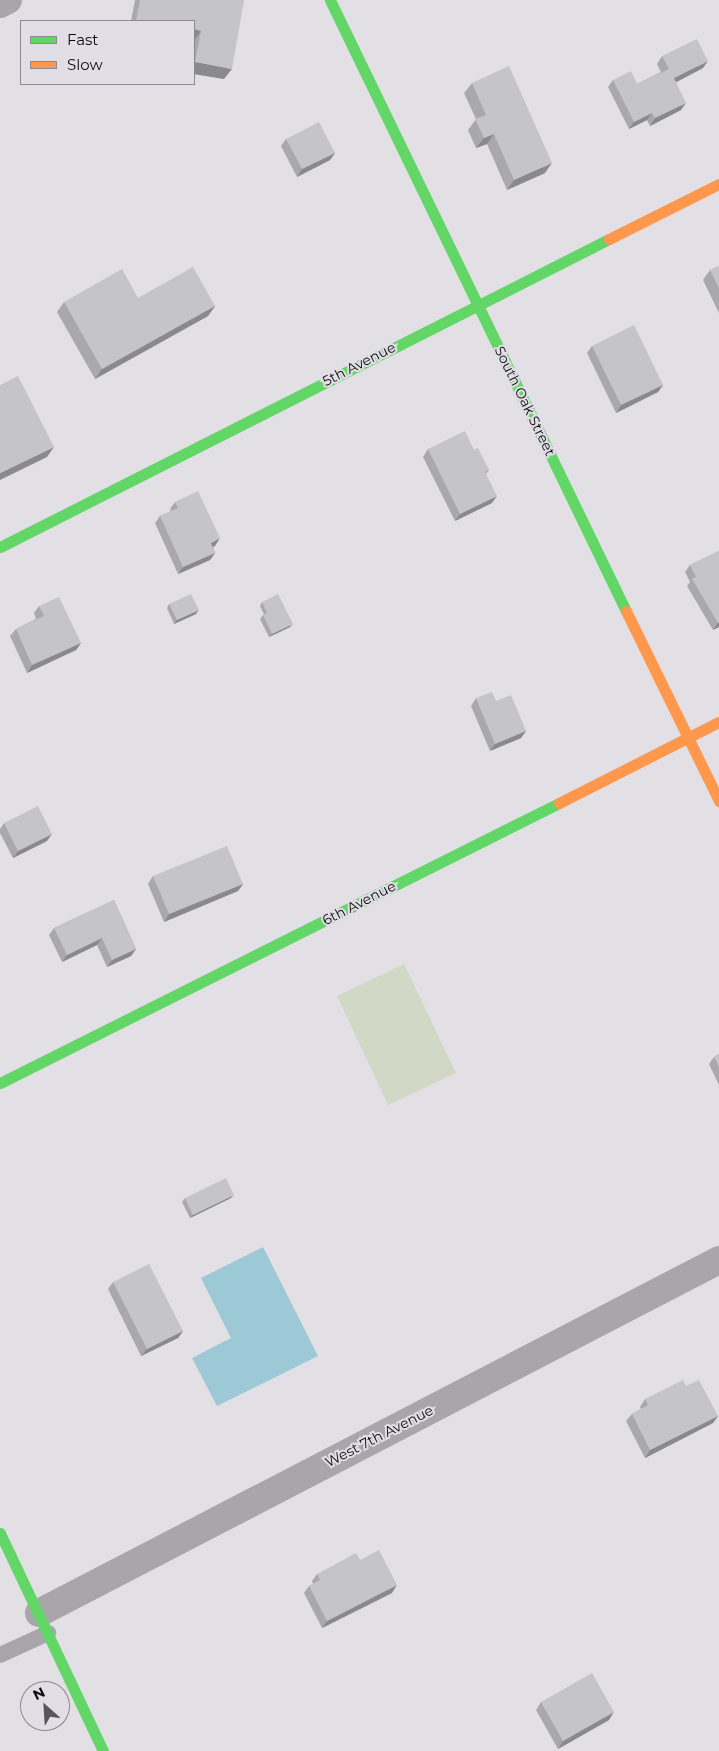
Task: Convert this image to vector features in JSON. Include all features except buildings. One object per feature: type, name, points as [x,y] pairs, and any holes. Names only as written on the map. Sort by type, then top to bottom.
[{"type":"street","points":[[0,4],[8,0]]},
{"type":"street","name":"South Oak Street","points":[[330,0],[719,801]]},
{"type":"street","name":"5th Avenue","points":[[0,547],[719,184]]},
{"type":"street","name":"6th Avenue","points":[[0,1083],[719,722]]},
{"type":"street","name":"West 7th Avenue","points":[[43,1623],[719,1260]]},
{"type":"street","points":[[0,1533],[103,1751]]},
{"type":"lane","points":[[0,1654],[43,1623]]},
{"type":"green space","points":[[404,964],[456,1073],[388,1105],[337,996]]},
{"type":"water","points":[[263,1247],[318,1356],[217,1406],[192,1358],[231,1338],[201,1278]]},
{"type":"traffic: fast","points":[[330,0],[626,611]]},
{"type":"traffic: fast","points":[[0,547],[609,239]]},
{"type":"traffic: fast","points":[[0,1083],[559,803]]},
{"type":"traffic: fast","points":[[0,1533],[103,1751]]},
{"type":"traffic: slow","points":[[609,239],[719,184]]},
{"type":"traffic: slow","points":[[626,611],[719,801]]},
{"type":"traffic: slow","points":[[559,803],[719,722]]}]
